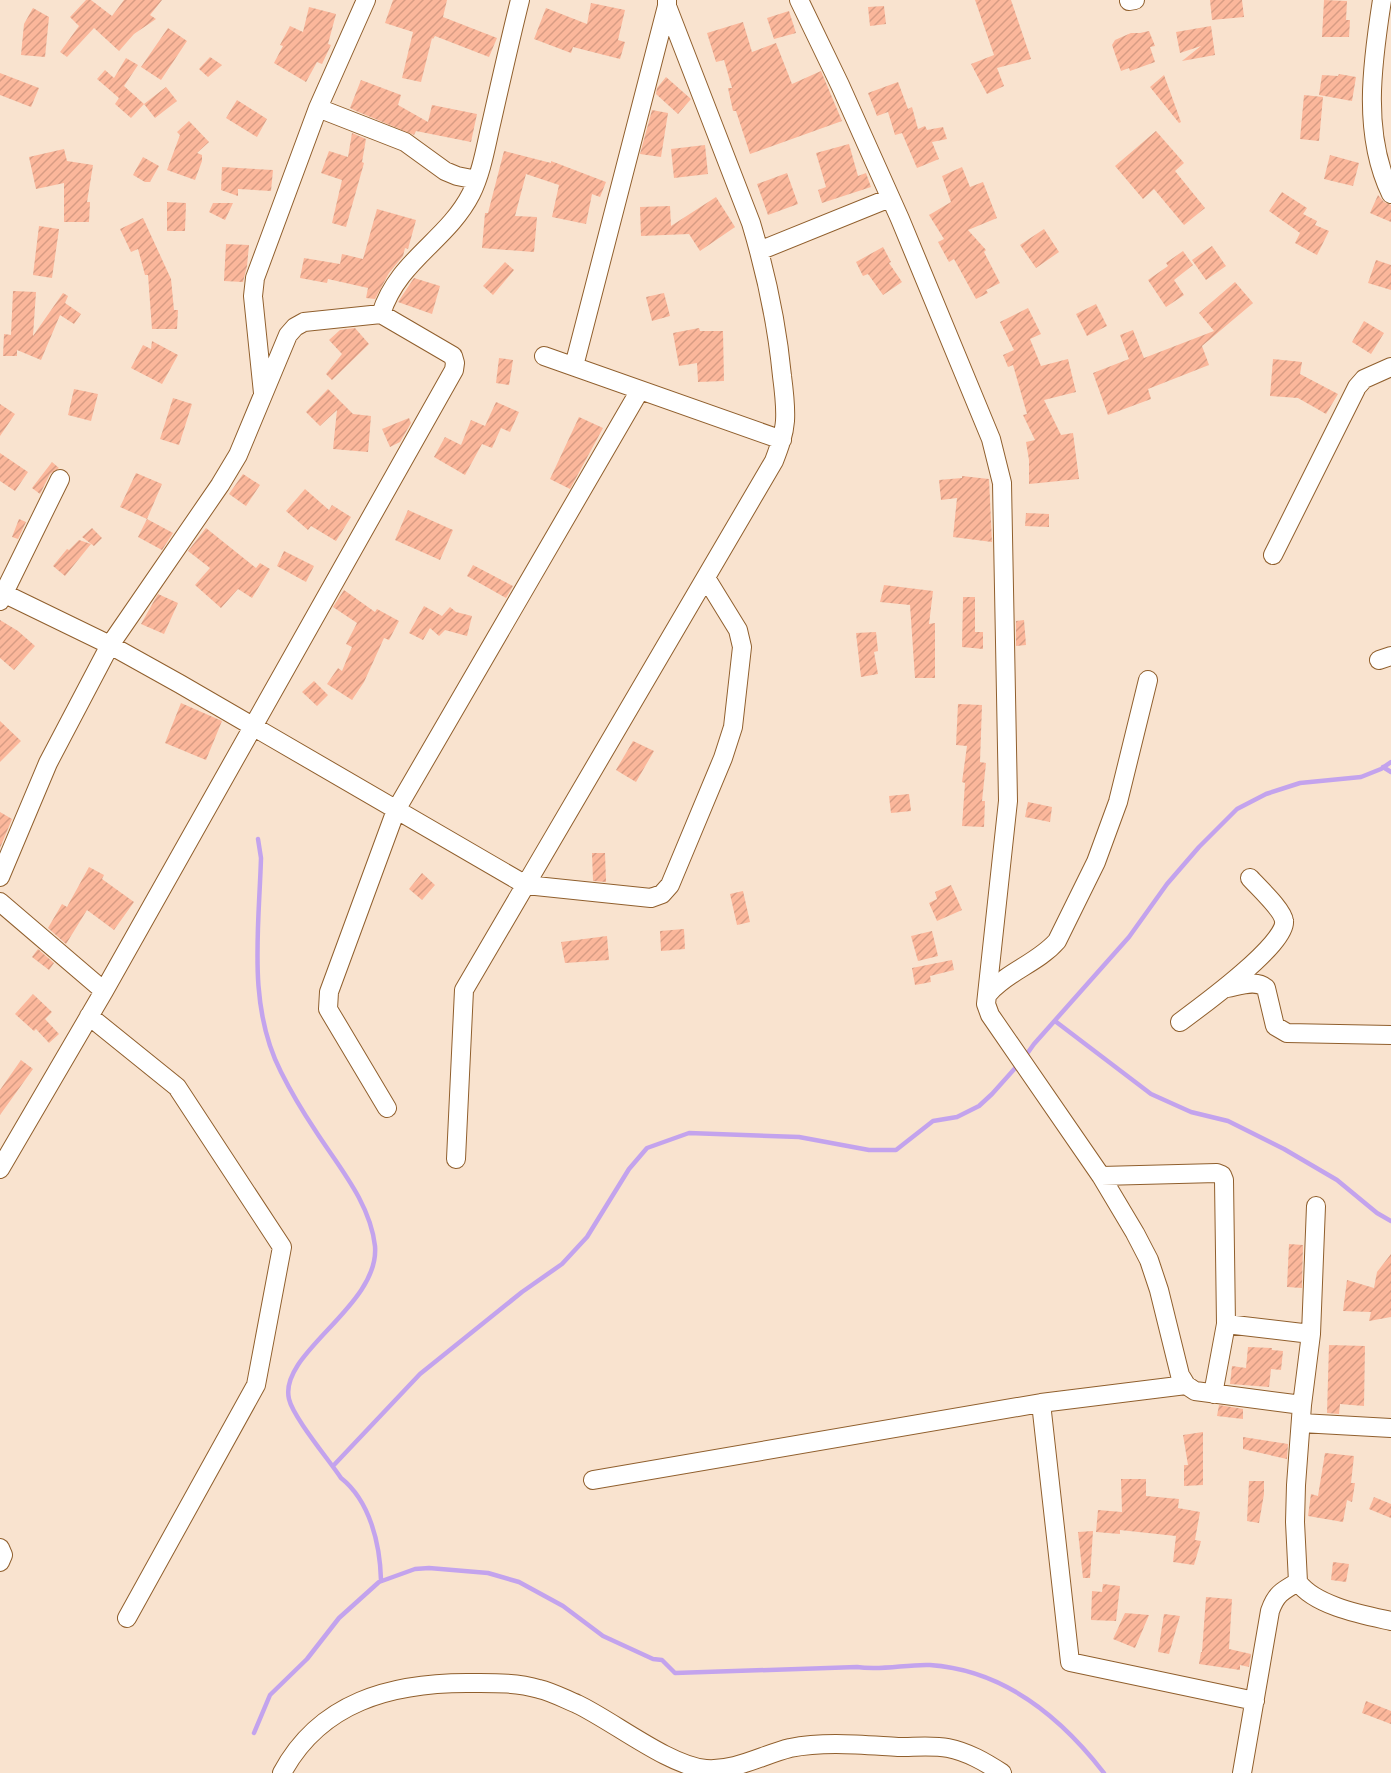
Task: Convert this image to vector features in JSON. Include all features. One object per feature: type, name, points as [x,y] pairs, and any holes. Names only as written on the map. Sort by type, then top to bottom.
[{"type":"street","points":[[263,397],[253,296],[255,278],[318,108],[366,0]]},
{"type":"street","points":[[381,314],[395,282],[463,207],[477,180],[520,0]]},
{"type":"street","points":[[799,0],[890,198],[991,439],[1002,483],[1008,801],[986,1004],[990,1015],[1101,1176],[1149,1260],[1159,1290],[1180,1375],[1186,1385],[1195,1391],[1302,1405]]},
{"type":"street","points":[[456,1159],[464,990],[774,461],[782,440],[786,406],[779,345],[759,251],[747,212],[667,3]]},
{"type":"street","points":[[574,366],[667,3]]},
{"type":"street","points":[[1385,8],[1373,61],[1374,120],[1376,153],[1391,194]]},
{"type":"street","points":[[318,108],[405,142],[445,171],[477,180]]},
{"type":"street","points":[[759,251],[890,198]]},
{"type":"street","points":[[0,877],[48,763],[110,645],[220,485],[238,455],[288,335],[304,322],[381,314],[453,356],[454,370],[104,991],[0,1169]]},
{"type":"street","points":[[544,356],[782,440]]},
{"type":"street","points":[[1273,555],[1357,387],[1364,379],[1391,367]]},
{"type":"street","points":[[387,1108],[328,1009],[327,1001],[396,810],[640,390]]},
{"type":"street","points":[[60,479],[2,598],[110,645],[526,885],[651,898],[662,894],[670,885],[723,758],[733,726],[737,696],[741,639],[738,630],[706,578]]},
{"type":"street","points":[[989,993],[997,983],[1050,950],[1057,941],[1096,862],[1118,802],[1148,680]]},
{"type":"street","points":[[1180,1022],[1227,988],[1275,941],[1284,927],[1283,915],[1250,878]]},
{"type":"street","points":[[0,902],[104,991]]},
{"type":"street","points":[[1227,988],[1262,984],[1266,988],[1275,1026],[1287,1033],[1391,1035]]},
{"type":"street","points":[[89,1016],[177,1087],[282,1247],[256,1385],[127,1618]]},
{"type":"street","points":[[1101,1176],[1217,1173],[1222,1175],[1224,1180],[1226,1324],[1213,1394]]},
{"type":"street","points":[[1316,1206],[1311,1334],[1302,1405],[1295,1513],[1298,1582],[1303,1590],[1312,1596],[1356,1613],[1391,1622]]},
{"type":"street","points":[[1226,1324],[1311,1334]]},
{"type":"street","points":[[593,1480],[1041,1402],[1186,1385]]},
{"type":"street","points":[[1041,1402],[1070,1662],[1255,1701]]},
{"type":"street","points":[[1301,1424],[1391,1428]]},
{"type":"street","points":[[0,1548],[3,1555],[0,1562]]},
{"type":"street","points":[[1242,1773],[1270,1611],[1280,1592],[1298,1582]]},
{"type":"street","points":[[282,1773],[296,1749],[309,1734],[343,1709],[370,1696],[398,1688],[452,1683],[499,1683],[539,1689],[579,1705],[666,1754],[705,1769],[724,1768],[786,1749],[823,1744],[948,1748],[977,1758],[1002,1773]]},
{"type":"building","points":[[86,0],[91,0],[112,16],[124,0],[162,0],[150,15],[156,19],[134,34],[119,51],[94,28],[67,57],[60,52],[79,26],[70,17]]},
{"type":"building","points":[[393,0],[447,0],[443,17],[497,38],[489,57],[435,36],[432,38],[421,82],[402,78],[413,32],[385,23]]},
{"type":"building","points":[[975,0],[1011,0],[1031,59],[997,68],[1004,86],[987,94],[971,64],[994,55]]},
{"type":"building","points":[[1210,0],[1242,0],[1244,17],[1212,20]]},
{"type":"building","points":[[1324,0],[1347,1],[1346,20],[1350,20],[1349,37],[1322,37]]},
{"type":"building","points":[[591,3],[625,10],[618,40],[625,42],[620,59],[573,47],[571,53],[534,39],[546,8],[587,24]]},
{"type":"building","points":[[884,6],[886,24],[870,26],[868,7]]},
{"type":"building","points":[[309,7],[336,14],[328,44],[331,45],[322,64],[317,62],[306,82],[274,63],[290,26],[303,32]]},
{"type":"building","points":[[33,8],[49,17],[45,57],[21,55],[24,24]]},
{"type":"building","points":[[789,11],[796,33],[774,39],[767,18]]},
{"type":"building","points":[[743,22],[752,52],[776,43],[792,84],[821,71],[842,121],[750,154],[736,111],[733,111],[728,88],[732,88],[724,60],[716,62],[707,33]]},
{"type":"building","points":[[1211,26],[1215,55],[1182,61],[1201,46],[1180,53],[1176,32]]},
{"type":"building","points":[[168,28],[187,41],[161,80],[141,67]]},
{"type":"building","points":[[1149,31],[1155,46],[1150,47],[1155,62],[1130,71],[1129,68],[1121,71],[1112,45],[1115,40],[1131,33]]},
{"type":"building","points":[[210,57],[222,65],[208,77],[199,69]]},
{"type":"building","points":[[126,58],[138,65],[124,86],[144,104],[131,118],[115,104],[119,98],[97,79],[105,70],[114,78]]},
{"type":"building","points":[[0,73],[39,88],[31,107],[0,95]]},
{"type":"building","points":[[1339,74],[1356,77],[1352,101],[1319,95],[1322,75],[1338,76]]},
{"type":"building","points":[[1164,75],[1181,122],[1179,123],[1150,87]]},
{"type":"building","points":[[666,77],[691,99],[678,114],[656,94],[657,88]]},
{"type":"building","points":[[361,80],[401,95],[398,105],[428,122],[432,105],[477,114],[471,142],[416,131],[414,135],[350,108]]},
{"type":"building","points":[[898,82],[908,109],[912,107],[918,129],[925,126],[927,130],[943,127],[947,139],[932,142],[939,159],[917,168],[902,133],[895,135],[888,112],[877,116],[868,93]]},
{"type":"building","points":[[166,87],[177,101],[155,118],[144,104]]},
{"type":"building","points":[[1304,95],[1323,97],[1319,141],[1300,139]]},
{"type":"building","points":[[237,100],[267,119],[257,137],[226,118]]},
{"type":"building","points":[[652,110],[668,113],[661,157],[640,154]]},
{"type":"building","points":[[189,121],[209,142],[197,153],[202,155],[202,161],[195,180],[167,170],[180,135],[177,132]]},
{"type":"building","points":[[1156,131],[1184,163],[1175,171],[1205,208],[1184,225],[1154,189],[1143,199],[1115,166]]},
{"type":"building","points":[[352,133],[366,139],[362,162],[364,163],[346,227],[332,223],[342,180],[321,173],[329,151],[348,157]]},
{"type":"building","points":[[849,144],[858,176],[866,173],[871,187],[822,203],[818,190],[826,187],[816,153]]},
{"type":"building","points":[[705,145],[708,174],[674,178],[671,149]]},
{"type":"building","points":[[64,149],[67,161],[93,165],[87,202],[90,202],[89,222],[64,222],[64,183],[36,189],[29,157]]},
{"type":"building","points":[[504,151],[551,163],[551,161],[606,182],[600,197],[592,194],[586,224],[552,217],[559,185],[526,174],[515,216],[537,217],[534,252],[482,248],[485,213],[488,213]]},
{"type":"building","points":[[1330,155],[1359,163],[1353,186],[1324,179]]},
{"type":"building","points":[[143,157],[159,166],[150,182],[145,182],[133,175]]},
{"type":"building","points":[[222,167],[273,170],[271,191],[238,189],[238,196],[221,190]]},
{"type":"building","points":[[962,167],[970,187],[983,182],[997,218],[968,230],[986,250],[984,252],[1000,283],[986,290],[988,293],[976,299],[954,259],[949,262],[938,242],[944,239],[929,215],[951,202],[942,176]]},
{"type":"building","points":[[787,173],[798,204],[768,215],[757,184]]},
{"type":"building","points":[[1282,192],[1307,208],[1303,214],[1317,221],[1315,225],[1329,231],[1317,255],[1295,243],[1300,233],[1269,211]]},
{"type":"building","points":[[1378,195],[1384,202],[1391,205],[1391,222],[1370,213]]},
{"type":"building","points":[[716,197],[735,227],[700,251],[689,234],[641,236],[640,207],[670,206],[671,226]]},
{"type":"building","points":[[167,202],[186,203],[185,231],[167,231]]},
{"type":"building","points":[[213,203],[233,203],[225,220],[209,212]]},
{"type":"building","points":[[377,209],[416,220],[408,249],[405,248],[403,256],[389,273],[375,299],[366,298],[368,288],[328,279],[327,283],[300,278],[304,258],[340,264],[342,254],[363,259]]},
{"type":"building","points":[[143,218],[171,279],[174,310],[178,310],[177,329],[152,329],[148,275],[145,275],[138,249],[131,252],[120,229]]},
{"type":"building","points":[[39,226],[59,229],[52,278],[33,275]]},
{"type":"building","points":[[1044,229],[1059,252],[1036,268],[1020,245]]},
{"type":"building","points":[[226,244],[249,245],[243,282],[224,281]]},
{"type":"building","points":[[1212,246],[1226,266],[1206,280],[1192,260]]},
{"type":"building","points":[[883,247],[891,262],[889,263],[902,282],[883,295],[868,274],[863,276],[856,262]]},
{"type":"building","points":[[1183,251],[1193,265],[1174,280],[1184,295],[1166,307],[1148,280],[1168,266],[1166,263]]},
{"type":"building","points":[[1376,260],[1391,265],[1391,290],[1368,283]]},
{"type":"building","points":[[505,262],[514,270],[493,295],[483,286]]},
{"type":"building","points":[[414,278],[440,286],[432,314],[398,302]]},
{"type":"building","points":[[1235,282],[1253,303],[1202,346],[1209,365],[1148,389],[1151,399],[1108,415],[1093,373],[1129,359],[1120,335],[1133,330],[1144,358],[1214,331],[1199,313]]},
{"type":"building","points":[[13,291],[36,292],[33,336],[63,293],[68,296],[65,303],[81,314],[74,324],[60,315],[41,360],[17,350],[17,356],[3,356],[4,334],[11,335]]},
{"type":"building","points":[[664,293],[670,316],[652,321],[646,297]]},
{"type":"building","points":[[1096,304],[1107,326],[1087,336],[1076,314]]},
{"type":"building","points":[[1028,308],[1041,334],[1030,339],[1041,366],[1068,359],[1076,392],[1044,400],[1061,435],[1073,433],[1079,479],[1029,484],[1026,442],[1035,440],[1023,415],[1027,414],[1013,365],[1008,367],[1003,355],[1014,350],[1000,322]]},
{"type":"building","points":[[1364,321],[1384,333],[1371,354],[1352,342]]},
{"type":"building","points":[[355,328],[369,344],[332,380],[326,374],[342,354],[329,340],[340,330]]},
{"type":"building","points":[[699,328],[700,331],[723,331],[724,381],[698,382],[697,363],[679,366],[673,333]]},
{"type":"building","points":[[152,341],[178,355],[162,384],[131,368],[143,345],[151,349]]},
{"type":"building","points":[[499,358],[513,360],[509,385],[496,383]]},
{"type":"building","points":[[1273,359],[1302,362],[1300,374],[1338,394],[1326,414],[1298,398],[1270,396]]},
{"type":"building","points":[[74,389],[98,394],[91,421],[68,415]]},
{"type":"building","points":[[328,389],[353,414],[371,416],[368,452],[333,449],[337,410],[320,426],[306,412]]},
{"type":"building","points":[[173,398],[192,404],[179,445],[160,439]]},
{"type":"building","points":[[496,402],[519,412],[510,432],[501,428],[492,448],[482,444],[465,475],[434,457],[445,437],[461,445],[471,420],[485,426]]},
{"type":"building","points":[[0,404],[15,414],[0,436]]},
{"type":"building","points":[[579,417],[603,428],[570,489],[550,479]]},
{"type":"building","points":[[409,418],[411,423],[400,442],[390,447],[382,429]]},
{"type":"building","points":[[0,453],[28,472],[15,491],[0,481]]},
{"type":"building","points":[[52,462],[59,468],[50,474],[40,494],[32,488]]},
{"type":"building","points":[[136,473],[162,484],[147,519],[120,507]]},
{"type":"building","points":[[243,474],[260,485],[246,506],[229,494]]},
{"type":"building","points":[[962,476],[989,479],[992,542],[953,537],[957,498],[941,500],[939,480],[962,478]]},
{"type":"building","points":[[305,489],[329,510],[332,505],[351,517],[336,541],[311,526],[308,530],[286,511]]},
{"type":"building","points":[[408,510],[453,530],[440,560],[395,540]]},
{"type":"building","points":[[1026,513],[1049,514],[1049,527],[1025,526]]},
{"type":"building","points":[[19,519],[26,522],[18,539],[12,537]]},
{"type":"building","points":[[147,519],[173,533],[162,550],[138,537]]},
{"type":"building","points":[[92,528],[102,538],[94,546],[82,537]]},
{"type":"building","points":[[206,528],[256,568],[260,563],[270,569],[252,598],[238,589],[221,608],[195,585],[210,568],[188,551]]},
{"type":"building","points":[[79,540],[91,544],[65,576],[53,566],[67,549],[69,550]]},
{"type":"building","points":[[284,551],[314,566],[306,582],[277,566]]},
{"type":"building","points":[[473,565],[513,586],[506,598],[467,576]]},
{"type":"building","points":[[884,585],[933,591],[929,624],[935,623],[935,678],[915,678],[910,605],[880,602]]},
{"type":"building","points":[[344,590],[375,612],[377,609],[399,621],[389,640],[384,638],[364,682],[352,700],[327,684],[338,668],[342,671],[352,647],[346,644],[357,623],[333,607]]},
{"type":"building","points":[[158,594],[178,603],[164,634],[141,624]]},
{"type":"building","points":[[963,597],[975,597],[975,632],[983,632],[983,649],[962,647]]},
{"type":"building","points":[[424,606],[442,616],[450,607],[456,612],[472,616],[467,636],[445,630],[439,636],[430,628],[423,640],[409,633]]},
{"type":"building","points":[[0,620],[18,631],[35,646],[14,670],[0,658]]},
{"type":"building","points":[[1024,620],[1026,645],[1016,646],[1016,621]]},
{"type":"building","points":[[876,632],[878,651],[874,652],[878,674],[861,677],[856,633]]},
{"type":"building","points":[[314,681],[328,695],[317,706],[302,692]]},
{"type":"building","points":[[181,703],[222,721],[206,760],[165,743]]},
{"type":"building","points":[[958,704],[982,705],[980,762],[986,763],[982,801],[985,801],[984,827],[962,826],[965,783],[962,782],[967,746],[956,745]]},
{"type":"building","points":[[0,721],[21,741],[0,762]]},
{"type":"building","points":[[633,741],[654,751],[636,782],[616,770]]},
{"type":"building","points":[[909,794],[911,811],[891,813],[889,796]]},
{"type":"building","points":[[1028,802],[1052,807],[1050,822],[1025,817]]},
{"type":"building","points":[[0,812],[12,819],[0,848]]},
{"type":"building","points":[[592,853],[605,853],[606,882],[593,881]]},
{"type":"building","points":[[89,867],[104,875],[102,879],[134,902],[114,930],[87,910],[66,944],[48,928],[62,904],[67,907]]},
{"type":"building","points":[[422,873],[435,885],[422,900],[409,889]]},
{"type":"building","points":[[951,885],[962,910],[937,921],[929,903],[937,899],[935,892]]},
{"type":"building","points":[[743,891],[750,922],[737,925],[730,894]]},
{"type":"building","points":[[684,929],[685,949],[661,951],[660,931]]},
{"type":"building","points":[[932,931],[938,956],[918,961],[911,936]]},
{"type":"building","points":[[607,936],[609,960],[565,963],[561,942]]},
{"type":"building","points":[[38,949],[54,963],[49,970],[32,957]]},
{"type":"building","points":[[952,960],[954,970],[930,976],[931,982],[915,985],[912,968]]},
{"type":"building","points":[[33,994],[52,1012],[45,1019],[59,1034],[49,1043],[36,1029],[34,1031],[15,1014]]},
{"type":"building","points":[[21,1060],[33,1069],[0,1115],[0,1090]]},
{"type":"building","points":[[1289,1244],[1303,1245],[1302,1288],[1287,1287]]},
{"type":"building","points":[[1391,1254],[1391,1317],[1369,1321],[1371,1312],[1343,1311],[1347,1280],[1374,1288],[1377,1272]]},
{"type":"building","points":[[1329,1345],[1365,1346],[1364,1406],[1340,1404],[1339,1414],[1327,1413]]},
{"type":"building","points":[[1248,1347],[1283,1351],[1281,1370],[1271,1369],[1269,1387],[1230,1384],[1232,1366],[1246,1368]]},
{"type":"building","points":[[1219,1405],[1243,1409],[1243,1419],[1217,1416]]},
{"type":"building","points":[[1203,1432],[1203,1485],[1184,1486],[1184,1465],[1188,1465],[1183,1435]]},
{"type":"building","points":[[1243,1437],[1288,1444],[1287,1459],[1243,1449]]},
{"type":"building","points":[[1325,1453],[1354,1456],[1351,1483],[1355,1483],[1352,1502],[1347,1500],[1343,1522],[1308,1516],[1311,1494],[1318,1496]]},
{"type":"building","points":[[1121,1479],[1146,1479],[1146,1496],[1179,1499],[1178,1508],[1200,1512],[1195,1540],[1201,1541],[1194,1565],[1173,1562],[1176,1536],[1120,1530],[1120,1534],[1096,1532],[1098,1510],[1122,1512]]},
{"type":"building","points":[[1249,1481],[1264,1481],[1259,1523],[1247,1521]]},
{"type":"building","points":[[1374,1497],[1391,1504],[1391,1518],[1369,1509]]},
{"type":"building","points":[[1093,1531],[1090,1578],[1083,1578],[1078,1532]]},
{"type":"building","points":[[1333,1562],[1349,1564],[1346,1582],[1331,1580]]},
{"type":"building","points":[[1103,1584],[1120,1586],[1116,1621],[1091,1620],[1092,1591],[1102,1592]]},
{"type":"building","points":[[1206,1597],[1232,1599],[1229,1649],[1251,1654],[1249,1667],[1240,1665],[1240,1670],[1199,1664]]},
{"type":"building","points":[[1125,1613],[1149,1615],[1135,1648],[1113,1639]]},
{"type":"building","points":[[1164,1614],[1180,1616],[1169,1654],[1158,1652]]},
{"type":"building","points":[[1366,1701],[1391,1711],[1391,1724],[1362,1713]]},
{"type":"waterway","points":[[1024,1058],[1129,937],[1167,884],[1199,847],[1237,809],[1266,794],[1300,783],[1361,777],[1391,762]]},
{"type":"waterway","points":[[1383,767],[1391,772]]},
{"type":"waterway","points":[[258,839],[261,858],[257,940],[259,994],[270,1047],[297,1102],[360,1199],[367,1214],[375,1246],[372,1268],[362,1289],[298,1364],[290,1382],[289,1399],[304,1427],[366,1511],[376,1538],[381,1580]]},
{"type":"waterway","points":[[1055,1021],[1151,1094],[1191,1112],[1228,1121],[1284,1149],[1337,1180],[1377,1213],[1391,1221]]},
{"type":"waterway","points":[[333,1466],[420,1374],[522,1292],[562,1264],[587,1237],[629,1169],[647,1148],[689,1133],[799,1137],[869,1150],[896,1150],[933,1121],[957,1117],[979,1106],[1018,1065]]},
{"type":"waterway","points":[[254,1733],[270,1695],[307,1659],[339,1618],[379,1582],[415,1569],[429,1568],[488,1573],[519,1582],[563,1606],[603,1636],[653,1659],[662,1660],[675,1673],[930,1665],[982,1676],[1006,1686],[1049,1715],[1069,1733],[1104,1773]]}]
